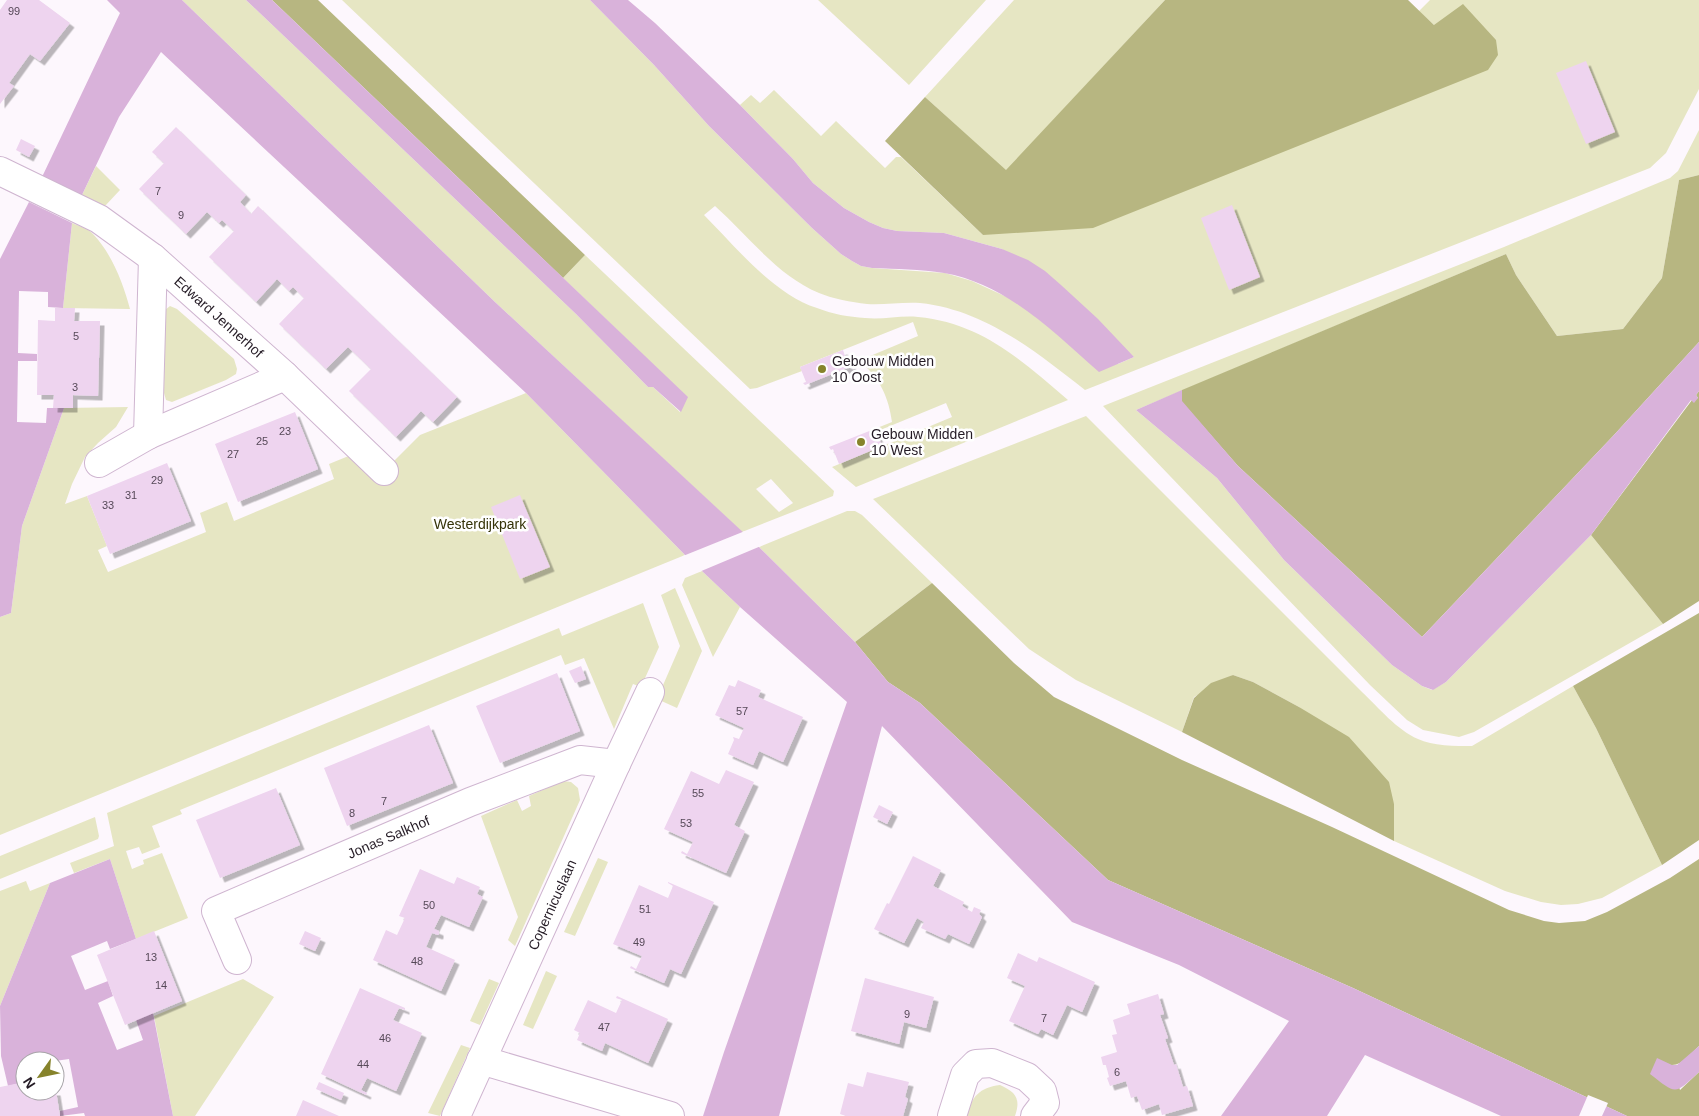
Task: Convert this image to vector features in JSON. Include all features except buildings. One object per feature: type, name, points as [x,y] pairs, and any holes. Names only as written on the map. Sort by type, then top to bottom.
[{"type":"street","name":"Edward Jennerhof","points":[[10,176],[99,219],[153,258],[285,376],[384,471]]},
{"type":"street","name":"Edward Jennerhof","points":[[148,435],[153,258]]},
{"type":"street","points":[[99,463],[148,435],[285,376]]},
{"type":"street","name":"Copernicuslaan","points":[[456,1116],[650,692]]},
{"type":"street","name":"Jonas Salkhof","points":[[237,960],[216,911],[470,802],[580,760],[616,764]]},
{"type":"street","points":[[481,1060],[670,1116]]},
{"type":"street","points":[[952,1116],[965,1076],[976,1064],[992,1064],[1027,1077],[1042,1091],[1045,1103],[1035,1116]]},
{"type":"green space","points":[[182,0],[246,0],[576,314],[648,387],[653,387],[680,412],[687,397],[563,278],[585,255],[834,491],[833,496],[742,532],[495,302]],"holes":[[[771,479],[793,503],[779,512],[756,489]]]},
{"type":"green space","points":[[342,0],[590,0],[654,65],[709,126],[812,228],[841,254],[861,266],[945,273],[972,281],[1009,298],[1118,364],[1134,357],[1002,249],[944,233],[897,231],[869,222],[844,208],[813,183],[793,159],[740,105],[751,95],[760,103],[774,90],[821,136],[836,121],[885,168],[896,157],[901,157],[983,235],[1434,25],[1419,11],[1430,0],[1699,0],[1699,89],[1666,153],[1650,168],[1085,390],[1008,334],[966,314],[944,307],[920,303],[867,304],[842,300],[819,293],[789,276],[715,206],[704,215],[770,281],[801,301],[835,314],[847,316],[872,318],[918,317],[962,327],[1000,346],[1034,371],[1068,400],[856,487],[832,467],[952,417],[946,403],[878,431],[877,428],[892,422],[889,405],[883,389],[861,363],[852,366],[851,364],[918,336],[913,322],[800,367],[802,371],[750,389]]},
{"type":"green space","points":[[818,0],[986,0],[909,85]]},
{"type":"green space","points":[[1014,0],[1165,0],[1006,171],[925,97]]},
{"type":"green space","points":[[1699,130],[1699,175],[1679,180],[1662,278],[1623,329],[1557,336],[1516,275],[1506,254],[1136,410],[1217,478],[1284,560],[1392,665],[1422,686],[1432,690],[1446,682],[1591,535],[1663,624],[1474,732],[1459,737],[1423,730],[1407,720],[1370,685],[1103,406],[1504,247],[1670,178],[1678,171]]},
{"type":"green space","points":[[96,166],[120,190],[105,206],[82,195]]},
{"type":"green space","points":[[72,223],[91,232],[106,250],[120,279],[130,309],[63,308]]},
{"type":"green space","points":[[170,306],[177,309],[234,359],[237,369],[236,374],[226,380],[172,402],[166,400],[164,393],[165,310]]},
{"type":"green space","name":"Westerdijkpark","points":[[526,393],[685,555],[0,835],[0,617],[11,613],[22,526],[64,408],[128,407],[116,427],[85,457],[65,504],[87,496],[107,546],[98,550],[108,572],[206,532],[200,513],[227,502],[234,521],[334,479],[329,464],[351,455],[376,479],[420,435]]},
{"type":"green space","points":[[1086,416],[1382,712],[1410,735],[1437,744],[1472,746],[1573,686],[1596,728],[1662,865],[1602,898],[1578,904],[1561,905],[1541,902],[1505,891],[1394,841],[1394,804],[1299,707],[1253,682],[1233,675],[1194,697],[1182,732],[1076,680],[1029,649],[873,499]]},
{"type":"green space","points":[[847,511],[855,511],[862,515],[932,583],[855,642],[759,547]]},
{"type":"green space","points":[[702,571],[740,607],[713,657],[682,585],[685,578]]},
{"type":"green space","points":[[675,588],[702,651],[677,708],[657,699],[680,646],[661,595]]},
{"type":"green space","points":[[643,603],[659,647],[641,687],[633,684],[614,729],[584,658],[565,665],[561,655],[180,810],[182,814],[152,826],[160,847],[142,854],[139,847],[126,851],[132,869],[144,864],[143,860],[162,853],[188,918],[136,939],[110,859],[74,873],[70,863],[114,846],[107,813],[559,628],[562,636]]},
{"type":"green space","points":[[563,781],[571,782],[578,788],[580,800],[515,946],[508,940],[518,917],[481,816],[517,800],[522,811],[531,806],[529,796]]},
{"type":"green space","points":[[95,817],[98,839],[0,879],[0,856]]},
{"type":"green space","points":[[598,858],[608,862],[575,936],[564,932]]},
{"type":"green space","points":[[26,881],[30,891],[50,883],[0,1006],[0,891]]},
{"type":"green space","points":[[546,971],[557,976],[533,1029],[523,1025]]},
{"type":"green space","points":[[243,979],[274,997],[195,1116],[173,1116],[154,1016]]},
{"type":"green space","points":[[489,979],[499,983],[480,1025],[470,1021]]},
{"type":"green space","points":[[461,1045],[470,1048],[440,1116],[428,1113]]},
{"type":"green space","points":[[1000,1085],[1010,1090],[1016,1097],[1017,1110],[1015,1116],[967,1116],[971,1103],[978,1094],[987,1088]]},
{"type":"shaded area","points":[[107,0],[182,0],[495,302],[759,547],[855,642],[888,682],[920,703],[1108,880],[1353,988],[1627,1116],[1501,1116],[1365,1055],[1327,1116],[1221,1116],[1289,1021],[1179,965],[1072,922],[882,726],[779,1116],[703,1116],[847,702],[740,607],[685,555],[526,393],[161,52],[119,117],[82,195],[42,177],[120,13]]},
{"type":"shaded area","points":[[246,0],[272,0],[688,397],[681,412],[653,387],[648,387],[576,314]]},
{"type":"shaded area","points":[[272,0],[318,0],[585,255],[563,278]]},
{"type":"shaded area","points":[[590,0],[628,0],[655,23],[740,105],[793,159],[813,183],[844,208],[883,228],[897,231],[944,233],[1002,249],[1028,260],[1061,285],[1098,319],[1134,357],[1099,372],[1028,312],[988,287],[944,273],[861,266],[841,254],[812,228],[709,126],[654,65]]},
{"type":"shaded area","points":[[1165,0],[1408,0],[1434,25],[1463,4],[1496,40],[1498,55],[1488,70],[1093,228],[983,235],[885,141],[925,97],[1006,170]]},
{"type":"shaded area","points":[[1699,175],[1699,342],[1614,435],[1422,637],[1238,466],[1181,401],[1182,390],[1506,254],[1516,275],[1557,336],[1623,329],[1662,278],[1679,180]]},
{"type":"shaded area","points":[[29,202],[72,223],[63,308],[48,307],[48,292],[19,291],[18,353],[37,354],[37,361],[18,361],[17,422],[46,423],[47,408],[64,408],[22,526],[11,613],[0,617],[0,259]]},
{"type":"shaded area","points":[[1699,342],[1699,391],[1696,395],[1698,398],[1694,403],[1691,400],[1591,535],[1446,682],[1433,690],[1422,686],[1392,665],[1284,560],[1217,478],[1136,410],[1182,390],[1182,401],[1238,466],[1422,637],[1614,435]]},
{"type":"shaded area","points":[[1699,391],[1699,601],[1663,624],[1591,535],[1692,400],[1698,398],[1696,395]]},
{"type":"shaded area","points":[[932,583],[1014,663],[1054,697],[1182,760],[1332,827],[1509,910],[1544,921],[1559,923],[1585,921],[1607,912],[1670,878],[1699,859],[1699,1046],[1684,1061],[1672,1065],[1680,1090],[1699,1072],[1699,1116],[1627,1116],[1353,988],[1108,880],[920,703],[888,682],[855,642]]},
{"type":"shaded area","points":[[1699,613],[1699,840],[1662,865],[1596,728],[1573,686]]},
{"type":"shaded area","points":[[1233,675],[1253,682],[1349,737],[1389,782],[1394,804],[1394,841],[1182,732],[1194,698],[1211,683]]},
{"type":"shaded area","points":[[110,859],[136,939],[110,949],[107,941],[71,956],[85,990],[108,981],[113,996],[98,1003],[117,1050],[143,1040],[136,1020],[153,1013],[173,1116],[85,1116],[84,1113],[60,1116],[60,1111],[78,1107],[69,1059],[65,1060],[65,1051],[15,1051],[15,1084],[8,1086],[1,1056],[0,1006],[50,883]]},
{"type":"shaded area","points":[[1699,1046],[1699,1072],[1680,1088],[1671,1089],[1650,1074],[1657,1058],[1672,1065],[1677,1065]]},
{"type":"pier","points":[[745,531],[761,546],[699,572],[683,556]]},
{"type":"pier","points":[[1588,1095],[1608,1103],[1602,1116],[1579,1116]]},
{"type":"place","name":"Gebouw Midden 10 Oost","points":[[822,369]]},
{"type":"place","name":"Gebouw Midden 10 West","points":[[861,442]]}]
